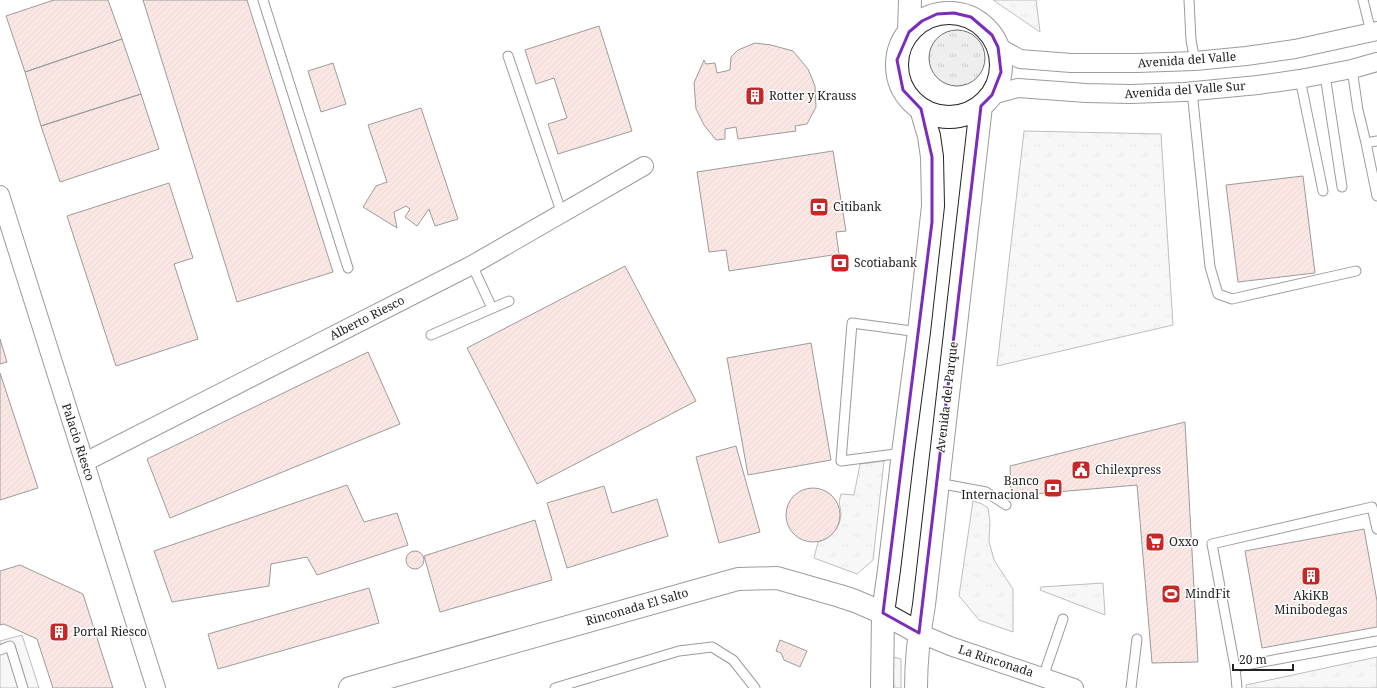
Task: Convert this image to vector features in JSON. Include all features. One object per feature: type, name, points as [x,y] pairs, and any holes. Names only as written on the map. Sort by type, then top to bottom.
[{"type":"street","points":[[909,32],[910,0]]},
{"type":"street","points":[[957,0],[961,8],[983,25],[992,35],[998,47],[1001,60],[1001,72],[998,84],[986,100],[968,113],[954,117],[939,116],[921,109],[903,90],[898,75],[897,60],[901,45],[909,32],[922,21],[937,14],[954,13],[971,17]]},
{"type":"street","name":"Avenida del Valle","points":[[998,47],[1020,59],[1039,61],[1072,63],[1136,63],[1194,61],[1295,49],[1374,32]]},
{"type":"street","name":"Avenida del Valle Sur","points":[[986,100],[1018,88],[1086,93],[1131,94],[1192,91],[1258,85],[1325,75],[1377,62]]},
{"type":"street","name":"Avenida del Parque","points":[[916,688],[919,633],[924,605],[986,100]]},
{"type":"street","points":[[882,688],[883,614],[932,222],[934,186],[929,136],[921,109]]},
{"type":"street","name":"Alberto Riesco","points":[[85,462],[472,265],[644,166]]},
{"type":"street","name":"Palacio Riesco","points":[[0,195],[156,688]]},
{"type":"street","name":"Rinconada El Salto","points":[[350,688],[738,578],[777,578],[855,601],[919,633]]},
{"type":"street","name":"La Rinconada","points":[[919,633],[950,646],[1074,688]]},
{"type":"lane","points":[[264,0],[348,268]]},
{"type":"lane","points":[[1189,0],[1194,61]]},
{"type":"lane","points":[[1363,0],[1374,32]]},
{"type":"lane","points":[[508,56],[562,214]]},
{"type":"lane","points":[[1352,69],[1358,110],[1377,196]]},
{"type":"lane","points":[[1325,75],[1342,188]]},
{"type":"lane","points":[[1300,79],[1323,191]]},
{"type":"lane","points":[[1192,91],[1210,267],[1218,294],[1232,299],[1356,271]]},
{"type":"lane","points":[[1366,143],[1377,141]]},
{"type":"lane","points":[[472,265],[492,308]]},
{"type":"lane","points":[[431,335],[508,301]]},
{"type":"lane","points":[[903,453],[842,461],[852,323],[919,332]]},
{"type":"lane","points":[[938,483],[986,492],[1006,505]]},
{"type":"lane","points":[[1237,688],[1212,544],[1372,507],[1377,529]]},
{"type":"lane","points":[[1043,677],[1063,620]]},
{"type":"lane","points":[[1131,688],[1137,639]]},
{"type":"lane","points":[[1234,667],[1377,641]]},
{"type":"lane","points":[[0,650],[10,646],[23,688]]},
{"type":"lane","points":[[554,688],[679,651],[712,647],[733,660],[756,688]]},
{"type":"highlighted area","points":[[954,13],[971,17],[992,35],[998,47],[1001,72],[992,95],[981,106],[919,633],[883,613],[932,222],[932,157],[921,109],[903,90],[897,60],[909,32],[922,21],[937,14]]},
{"type":"green space","points":[[993,0],[1036,0],[1040,32]]},
{"type":"green space","points":[[951,30],[963,30],[973,34],[981,42],[985,52],[985,64],[981,74],[973,82],[963,86],[951,86],[941,82],[933,74],[929,64],[929,52],[933,42],[941,34]]},
{"type":"green space","points":[[1024,131],[1161,134],[1173,325],[997,366]]},
{"type":"green space","points":[[884,461],[873,560],[857,574],[814,558],[818,542],[827,538],[837,528],[841,518],[839,502],[841,494],[854,495],[860,464]]},
{"type":"green space","points":[[973,501],[988,508],[990,521],[989,541],[994,560],[1013,589],[1013,632],[979,620],[959,596]]},
{"type":"green space","points":[[1103,583],[1105,615],[1040,590],[1041,587]]},
{"type":"green space","points":[[893,657],[901,659],[901,688],[894,688]]},
{"type":"green space","points":[[1377,657],[1377,688],[1246,688],[1246,685]]},
{"type":"shaded area","points":[[22,635],[39,688],[0,688],[0,641]]},
{"type":"building","points":[[54,0],[108,0],[122,39],[25,72],[6,16]]},
{"type":"building","points":[[143,0],[247,0],[333,272],[237,302]]},
{"type":"building","points":[[599,26],[632,131],[558,154],[548,124],[567,118],[554,78],[536,84],[525,50]]},
{"type":"building","points":[[122,39],[141,94],[41,126],[25,72]]},
{"type":"building","name":"Rotter y Krauss","points":[[755,43],[771,45],[793,51],[808,69],[815,86],[816,107],[807,124],[795,126],[796,131],[738,139],[736,127],[725,129],[725,139],[716,140],[704,125],[696,109],[694,83],[704,60],[706,64],[715,63],[717,73],[730,70],[731,57],[738,50]]},
{"type":"building","points":[[333,63],[346,104],[321,112],[308,71]]},
{"type":"building","points":[[141,94],[159,149],[60,182],[41,126]]},
{"type":"building","points":[[421,108],[458,219],[435,226],[429,209],[417,226],[405,217],[410,209],[406,206],[394,212],[397,228],[363,207],[376,186],[387,182],[368,125]]},
{"type":"building","points":[[833,151],[846,231],[836,232],[839,254],[729,271],[726,250],[709,252],[697,172]]},
{"type":"building","points":[[1303,176],[1315,273],[1238,282],[1226,185]]},
{"type":"building","points":[[169,183],[193,258],[174,264],[198,339],[116,366],[67,216]]},
{"type":"building","points":[[625,266],[696,401],[537,484],[467,348]]},
{"type":"building","points":[[0,339],[7,362],[0,364]]},
{"type":"building","points":[[811,343],[831,460],[748,475],[727,358]]},
{"type":"building","points":[[368,352],[400,424],[170,518],[147,459]]},
{"type":"building","points":[[0,373],[38,488],[0,500]]},
{"type":"building","points":[[1185,422],[1198,662],[1152,663],[1137,485],[1011,496],[1010,466]]},
{"type":"building","points":[[736,446],[760,532],[719,543],[696,457]]},
{"type":"building","points":[[347,485],[364,522],[397,513],[408,545],[317,575],[307,557],[271,564],[269,586],[172,602],[154,551]]},
{"type":"building","points":[[604,486],[612,513],[657,499],[668,536],[567,568],[547,503]]},
{"type":"building","points":[[808,488],[818,488],[828,492],[836,500],[840,510],[840,520],[836,530],[828,538],[818,542],[808,542],[798,538],[790,530],[786,520],[786,510],[790,500],[798,492]]},
{"type":"building","points":[[535,520],[552,580],[440,612],[424,556]]},
{"type":"building","name":"AkiKB Minibodegas","points":[[1364,529],[1377,601],[1377,627],[1262,648],[1245,551]]},
{"type":"building","points":[[415,551],[421,554],[424,560],[421,566],[415,569],[409,566],[406,560],[409,554]]},
{"type":"building","name":"Portal Riesco","points":[[20,565],[83,594],[113,688],[53,688],[37,639],[4,624],[0,625],[0,571]]},
{"type":"building","points":[[369,588],[379,623],[218,669],[208,634]]},
{"type":"building","points":[[780,640],[807,651],[800,667],[784,660],[781,653],[776,651]]},
{"type":"place","name":"Rotter y Krauss","points":[[755,96]]},
{"type":"place","name":"Citibank","points":[[819,207]]},
{"type":"place","name":"Scotiabank","points":[[840,263]]},
{"type":"place","name":"Chilexpress","points":[[1081,470]]},
{"type":"place","name":"Banco Internacional","points":[[1053,488]]},
{"type":"place","name":"Oxxo","points":[[1155,542]]},
{"type":"place","name":"AkiKB Minibodegas","points":[[1311,576]]},
{"type":"place","name":"MindFit","points":[[1171,594]]},
{"type":"place","name":"Portal Riesco","points":[[59,632]]}]
